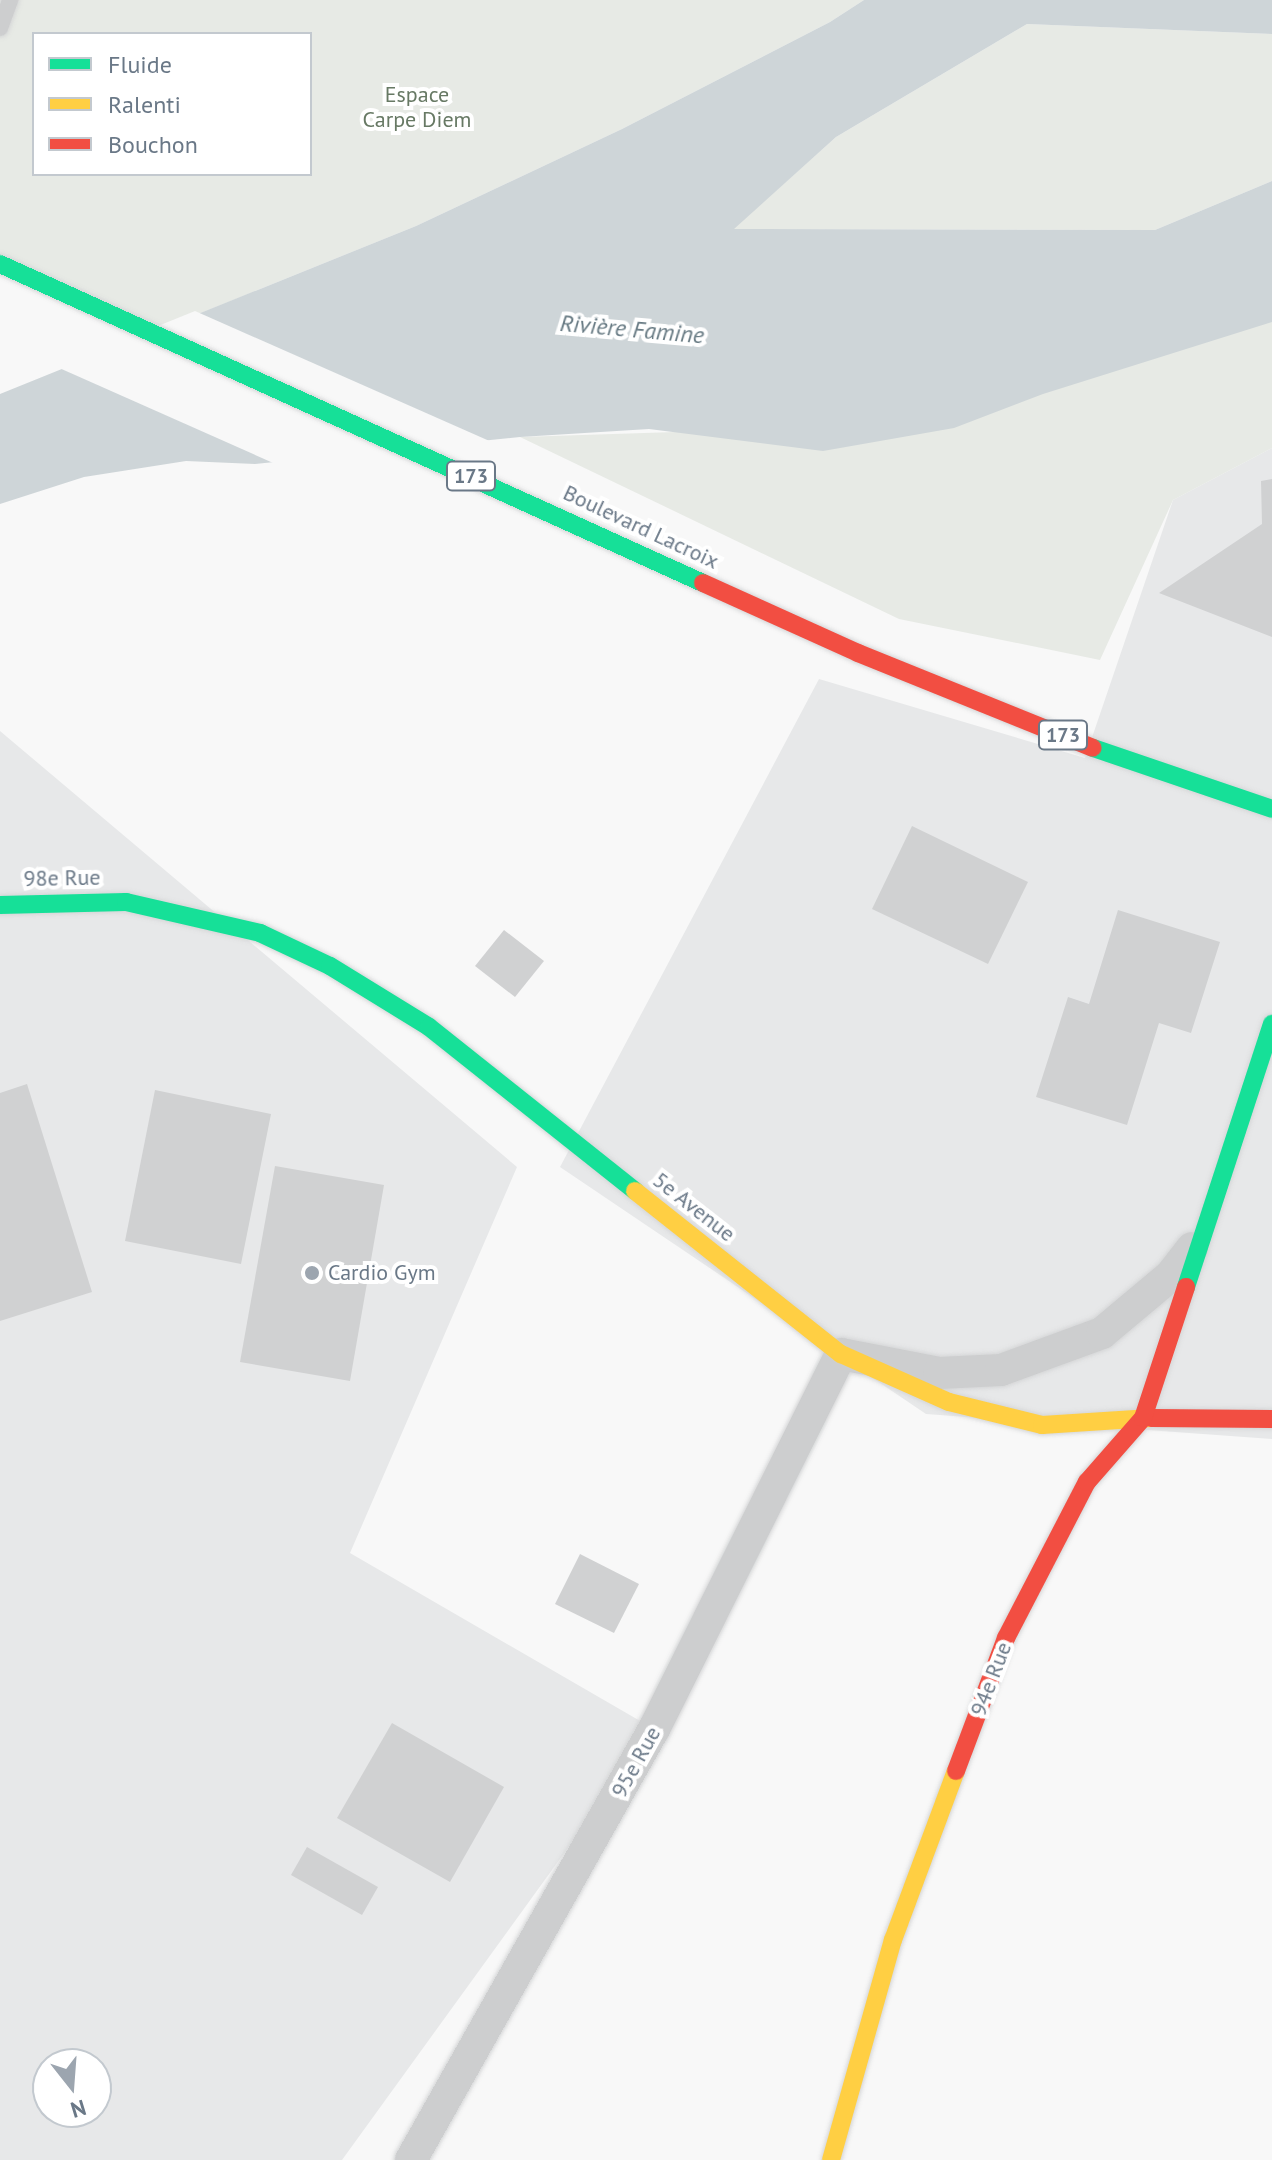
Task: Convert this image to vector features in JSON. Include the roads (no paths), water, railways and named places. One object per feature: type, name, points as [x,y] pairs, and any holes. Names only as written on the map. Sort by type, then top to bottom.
[{"type":"street","name":"Boulevard Lacroix","points":[[0,264],[84,299],[858,653],[1128,762],[1272,809]]},
{"type":"street","name":"98e Rue","points":[[0,905],[126,902]]},
{"type":"street","name":"5e Avenue","points":[[126,902],[260,933],[330,966],[429,1027],[841,1354],[949,1402],[1042,1425],[1143,1418],[1272,1419]]},
{"type":"street","name":"94e Rue","points":[[831,2160],[893,1940],[1006,1638],[1087,1482],[1143,1418],[1272,1024]]},
{"type":"street","name":"94e Rue","points":[[841,1354],[939,1373],[1001,1370],[1054,1354],[1102,1333],[1134,1310],[1171,1275],[1208,1225]]},
{"type":"street","name":"95e Rue","points":[[411,2160],[654,1729],[841,1354]]},
{"type":"lane","points":[[0,28],[10,0]]},
{"type":"water","name":"Rivière Famine","points":[[864,0],[1272,0],[1272,34],[1027,24],[836,137],[734,229],[1155,230],[1272,181],[1272,322],[1043,394],[954,428],[823,451],[649,429],[520,437],[255,464],[186,461],[84,477],[0,504],[0,394],[416,226],[622,129],[830,22]]},
{"type":"place","name":"Cardio Gym","points":[[312,1273]]},
{"type":"park label","name":"Espace Carpe Diem","points":[[417,106]]}]
